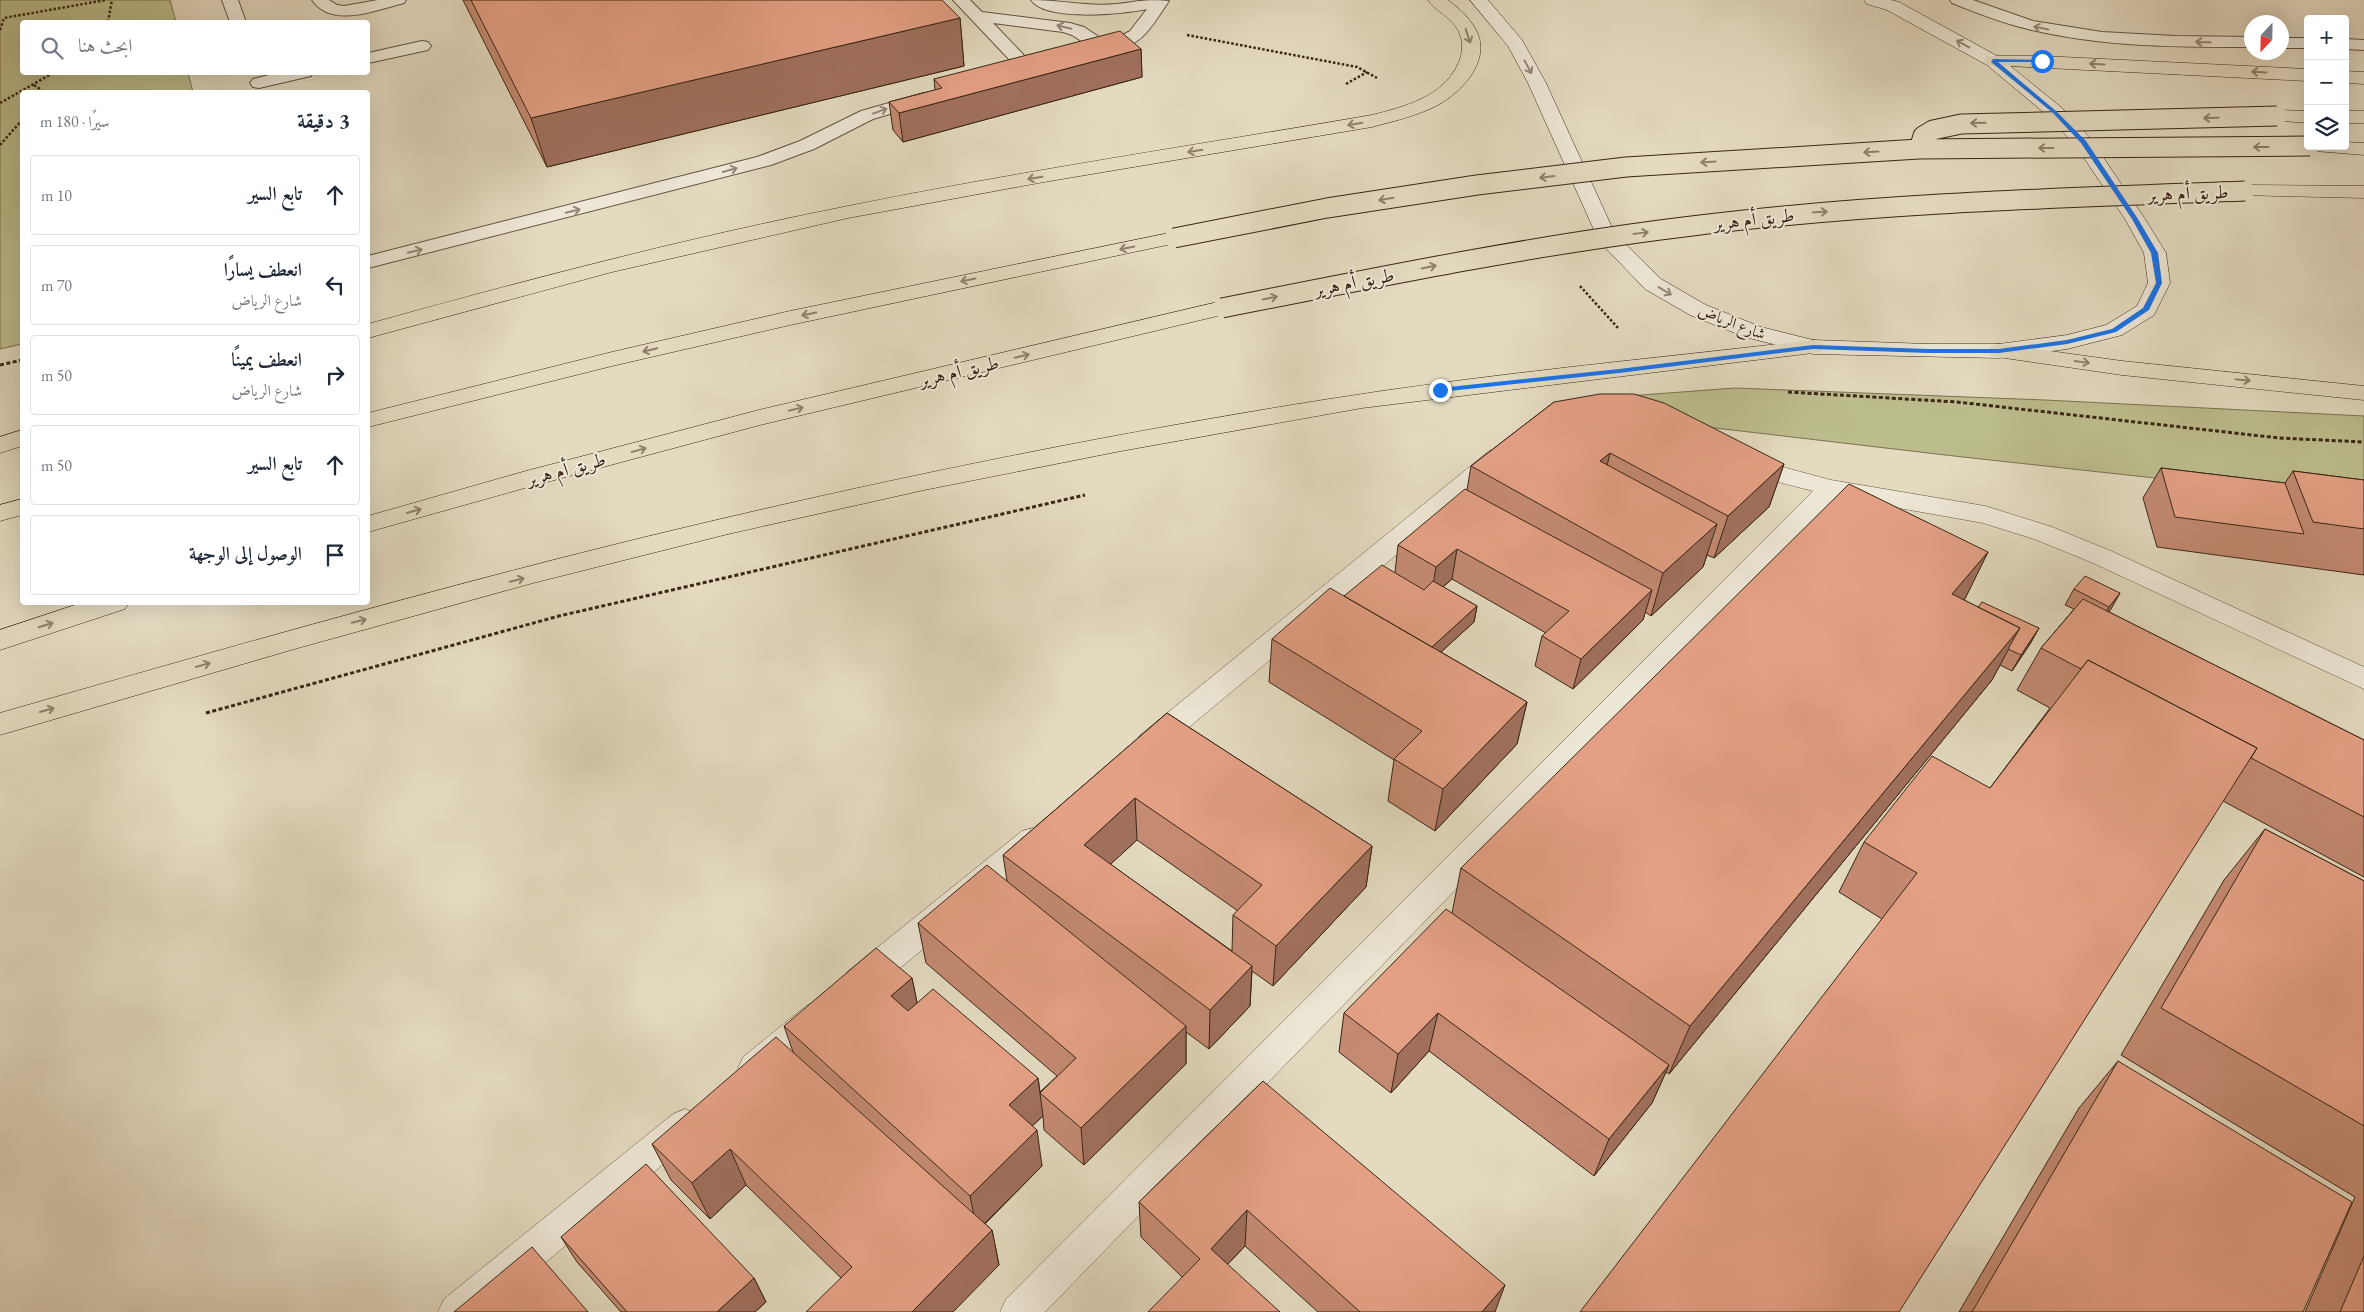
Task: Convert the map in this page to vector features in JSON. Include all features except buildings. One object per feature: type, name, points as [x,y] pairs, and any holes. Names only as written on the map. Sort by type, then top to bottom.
[{"type":"main road","points":[[370,330],[585,273],[846,213],[962,190],[1372,121],[1397,115],[1419,107],[1448,91],[1466,72],[1472,51],[1467,30],[1451,11],[1437,0]]},
{"type":"main road","points":[[1993,61],[2042,61],[2304,75]]},
{"type":"main road","points":[[2349,77],[2364,78]]},
{"type":"main road","points":[[1919,149],[1923,136],[1933,130],[1961,124],[2304,117]]},
{"type":"main road","points":[[2349,117],[2364,118]]},
{"type":"main road","points":[[370,420],[612,359],[790,318],[1327,208],[1487,184],[1626,168],[1919,149],[2304,146]]},
{"type":"main road","points":[[2349,148],[2364,149]]},
{"type":"main road","points":[[2295,190],[2364,207]]},
{"type":"main road","name":"طريق أم هرير","points":[[370,523],[526,479],[759,418],[1222,308],[1452,262],[1573,242],[1814,213],[1935,204],[2245,191],[2364,192]]},
{"type":"main road","points":[[0,724],[390,613],[801,509],[955,476],[1277,415],[1421,393],[1813,347]]},
{"type":"main road","points":[[1999,351],[2122,368],[2364,393]]},
{"type":"main road","points":[[0,445],[20,439]]},
{"type":"main road","points":[[0,513],[20,508]]},
{"type":"main road","points":[[0,640],[107,605]]},
{"type":"street","name":"شارع الرياض","points":[[1479,0],[1516,44],[1533,76],[1606,237],[1653,284],[1698,310],[1753,332],[1813,347],[1928,351],[1999,351],[2067,342],[2114,330],[2146,310],[2159,283],[2154,253],[2135,219],[2084,142],[2054,112],[1993,61],[1893,6],[1872,0]]},
{"type":"street","points":[[1126,763],[1503,453],[1518,445]]},
{"type":"street","points":[[1720,457],[1831,488],[1985,515],[2043,533],[2102,557],[2364,679]]},
{"type":"street","points":[[1019,1312],[1831,488]]},
{"type":"street","points":[[734,1085],[1050,826]]},
{"type":"street","points":[[457,1312],[704,1110]]},
{"type":"lane","points":[[230,0],[237,20]]},
{"type":"lane","points":[[320,0],[322,6],[327,9],[344,11],[398,0]]},
{"type":"lane","points":[[961,0],[977,16],[1038,67],[1010,75]]},
{"type":"lane","points":[[1039,0],[1071,10],[1093,12],[1115,11],[1161,0]]},
{"type":"lane","points":[[1081,56],[1120,46],[1140,34],[1161,0]]},
{"type":"lane","points":[[1958,0],[1984,12],[2030,26],[2080,36],[2130,40],[2244,42]]},
{"type":"lane","points":[[977,16],[1064,27],[1078,31],[1107,50]]},
{"type":"lane","points":[[2289,43],[2304,43]]},
{"type":"lane","points":[[2349,44],[2364,45]]},
{"type":"lane","points":[[370,58],[422,46]]},
{"type":"lane","points":[[259,83],[292,75]]},
{"type":"lane","points":[[370,262],[608,202],[764,160],[807,145],[867,116],[945,92]]},
{"type":"path","points":[[0,30],[4,18],[106,0]]},
{"type":"path","points":[[108,20],[112,0]]},
{"type":"path","points":[[25,90],[50,75]]},
{"type":"path","points":[[34,85],[42,90]]},
{"type":"path","points":[[0,103],[20,92]]},
{"type":"path","points":[[0,145],[20,122]]},
{"type":"path","points":[[0,365],[20,360]]},
{"type":"path","points":[[1779,392],[1957,402],[2279,438],[2364,442]]},
{"type":"path","points":[[202,714],[559,616],[1093,493]]},
{"type":"green space","points":[[0,0],[170,0],[175,20],[20,20],[20,75],[189,75],[192,90],[20,90],[20,344],[0,349]]},
{"type":"green space","points":[[1735,388],[2045,400],[2364,416],[2364,501],[1587,413],[1588,399]]},
{"type":"route","points":[[1440,390],[1619,371],[1813,347],[1928,351],[1999,351],[2067,342],[2114,330],[2146,310],[2159,283],[2154,253],[2135,219],[2084,142],[2054,112],[1993,61],[2042,61]]}]
